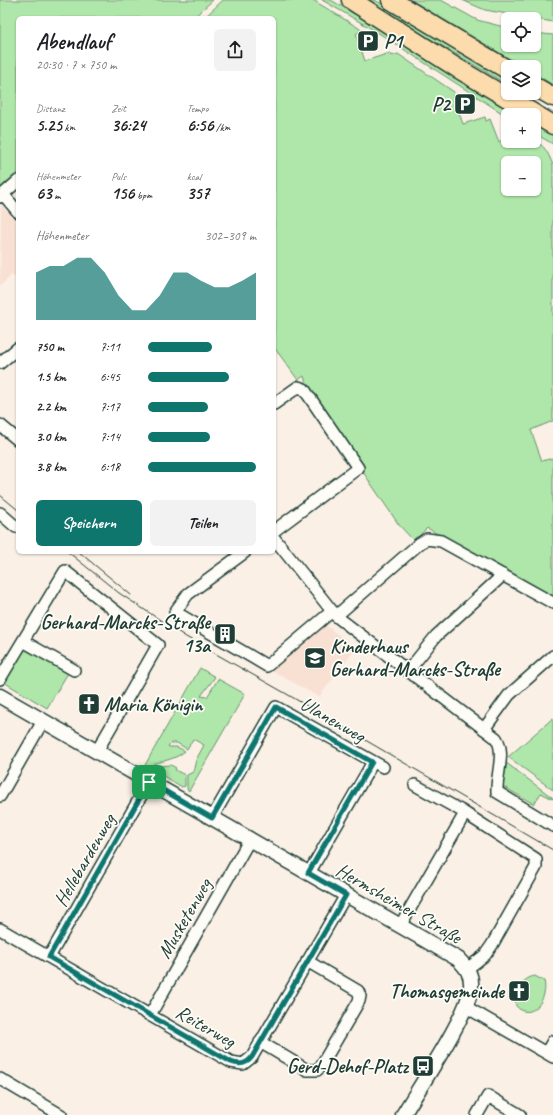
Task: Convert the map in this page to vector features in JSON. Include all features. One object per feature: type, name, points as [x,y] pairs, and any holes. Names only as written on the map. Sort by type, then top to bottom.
[{"type":"main road","points":[[351,0],[457,68],[553,125]]},
{"type":"main road","points":[[391,0],[501,66]]},
{"type":"main road","points":[[541,90],[553,97]]},
{"type":"street","points":[[16,183],[2,196],[16,210]]},
{"type":"street","points":[[0,363],[16,350]]},
{"type":"street","points":[[276,403],[298,387],[304,389],[358,468],[276,530]]},
{"type":"street","points":[[0,425],[16,438]]},
{"type":"street","points":[[0,513],[16,526]]},
{"type":"street","points":[[242,554],[188,594],[175,612],[268,666],[420,543],[427,539],[441,541],[553,603]]},
{"type":"street","points":[[276,541],[333,614],[496,738],[501,748],[496,783],[497,792],[553,826]]},
{"type":"street","points":[[0,679],[64,571],[161,646],[97,751]]},
{"type":"street","points":[[408,670],[436,636],[503,575]]},
{"type":"street","points":[[23,641],[74,670]]},
{"type":"street","points":[[484,729],[509,695],[553,656]]},
{"type":"street","name":"Hermsheimer Straße","points":[[0,696],[458,959],[470,974],[472,986],[466,1007],[403,1115]]},
{"type":"street","name":"Ulanenweg","points":[[212,818],[276,707],[378,764],[308,873]]},
{"type":"street","points":[[0,796],[44,721]]},
{"type":"street","name":"Hellebardenweg","points":[[49,957],[149,782]]},
{"type":"street","points":[[415,785],[460,810],[464,815],[536,859],[536,867],[492,945],[485,955],[467,969]]},
{"type":"street","points":[[400,926],[464,815]]},
{"type":"street","name":"Musketenweg","points":[[150,1015],[250,839]]},
{"type":"street","name":"Reiterweg","points":[[0,929],[235,1063],[243,1064],[249,1061],[346,895]]},
{"type":"street","points":[[260,1042],[309,1071],[315,1071],[320,1068],[329,1053],[359,1001],[360,994],[357,990],[307,961]]},
{"type":"street","points":[[466,1007],[550,1055],[553,1041]]},
{"type":"street","points":[[0,1079],[61,1115]]},
{"type":"street","points":[[477,1115],[488,1096],[520,1115]]},
{"type":"shaded area","points":[[1,204],[16,222],[16,276],[14,277],[12,275],[0,286]]},
{"type":"shaded area","name":"Kinderhaus Gerhard-Marcks-Straße","points":[[323,623],[356,648],[319,697],[269,669]]},
{"type":"green space","points":[[0,0],[213,0],[195,16],[16,16],[16,175],[0,189]]},
{"type":"green space","points":[[223,0],[313,0],[362,30],[356,34],[365,61],[390,53],[391,56],[398,54],[454,92],[453,96],[463,124],[485,117],[486,121],[490,119],[499,142],[501,141],[501,148],[541,148],[541,145],[549,156],[553,165],[553,421],[531,430],[542,461],[553,458],[553,599],[427,528],[414,541],[399,525],[308,391],[304,376],[298,380],[276,350],[276,16],[206,16]]},
{"type":"green space","points":[[322,0],[331,0],[512,108],[501,108],[501,112],[377,32]]},
{"type":"green space","points":[[365,0],[375,0],[501,75],[501,81]]},
{"type":"green space","points":[[411,0],[441,0],[477,20],[501,26],[501,52],[541,52],[541,34],[553,35],[553,85],[541,77],[541,60],[511,60]]},
{"type":"green space","points":[[462,0],[553,0],[553,22],[541,20],[541,12],[501,13],[485,10]]},
{"type":"green space","points":[[541,125],[553,132],[553,144],[541,137]]},
{"type":"green space","points":[[23,646],[68,673],[47,708],[2,681]]},
{"type":"green space","points":[[200,668],[215,677],[201,696],[207,697],[218,679],[245,694],[189,791],[187,789],[187,775],[193,772],[196,760],[204,745],[193,739],[187,749],[177,743],[171,743],[168,746],[169,747],[177,747],[185,751],[176,757],[149,767],[145,765]]},
{"type":"green space","points":[[553,718],[553,790],[508,757]]},
{"type":"green space","points":[[505,762],[553,799],[541,793],[534,804],[502,786]]},
{"type":"green space","points":[[171,765],[176,768],[175,770],[185,775],[185,786],[182,787],[153,770],[157,766]]},
{"type":"green space","points":[[535,976],[544,981],[544,994],[538,1006],[528,1012],[516,1006],[515,1001],[517,992],[522,983],[530,977]]},
{"type":"tram line","points":[[0,495],[16,508]]},
{"type":"tram line","points":[[70,554],[119,593],[186,637],[285,693],[553,850]]},
{"type":"tram line","points":[[81,554],[131,595]]},
{"type":"place","name":"P1","points":[[368,41]]},
{"type":"place","name":"P2","points":[[465,104]]},
{"type":"place","name":"Gerhard-Marcks-Straße 13a","points":[[225,634]]},
{"type":"place","name":"Kinderhaus Gerhard-Marcks-Straße","points":[[315,658]]},
{"type":"place","name":"Maria Königin","points":[[89,704]]},
{"type":"place","name":"Thomasgemeinde","points":[[519,991]]},
{"type":"place","name":"Gerd-Dehof-Platz","points":[[423,1066]]},
{"type":"route","points":[[276,707],[372,762],[308,873],[346,895],[252,1057],[249,1061],[243,1064],[231,1062],[49,957],[149,782],[212,818],[276,707]]}]
